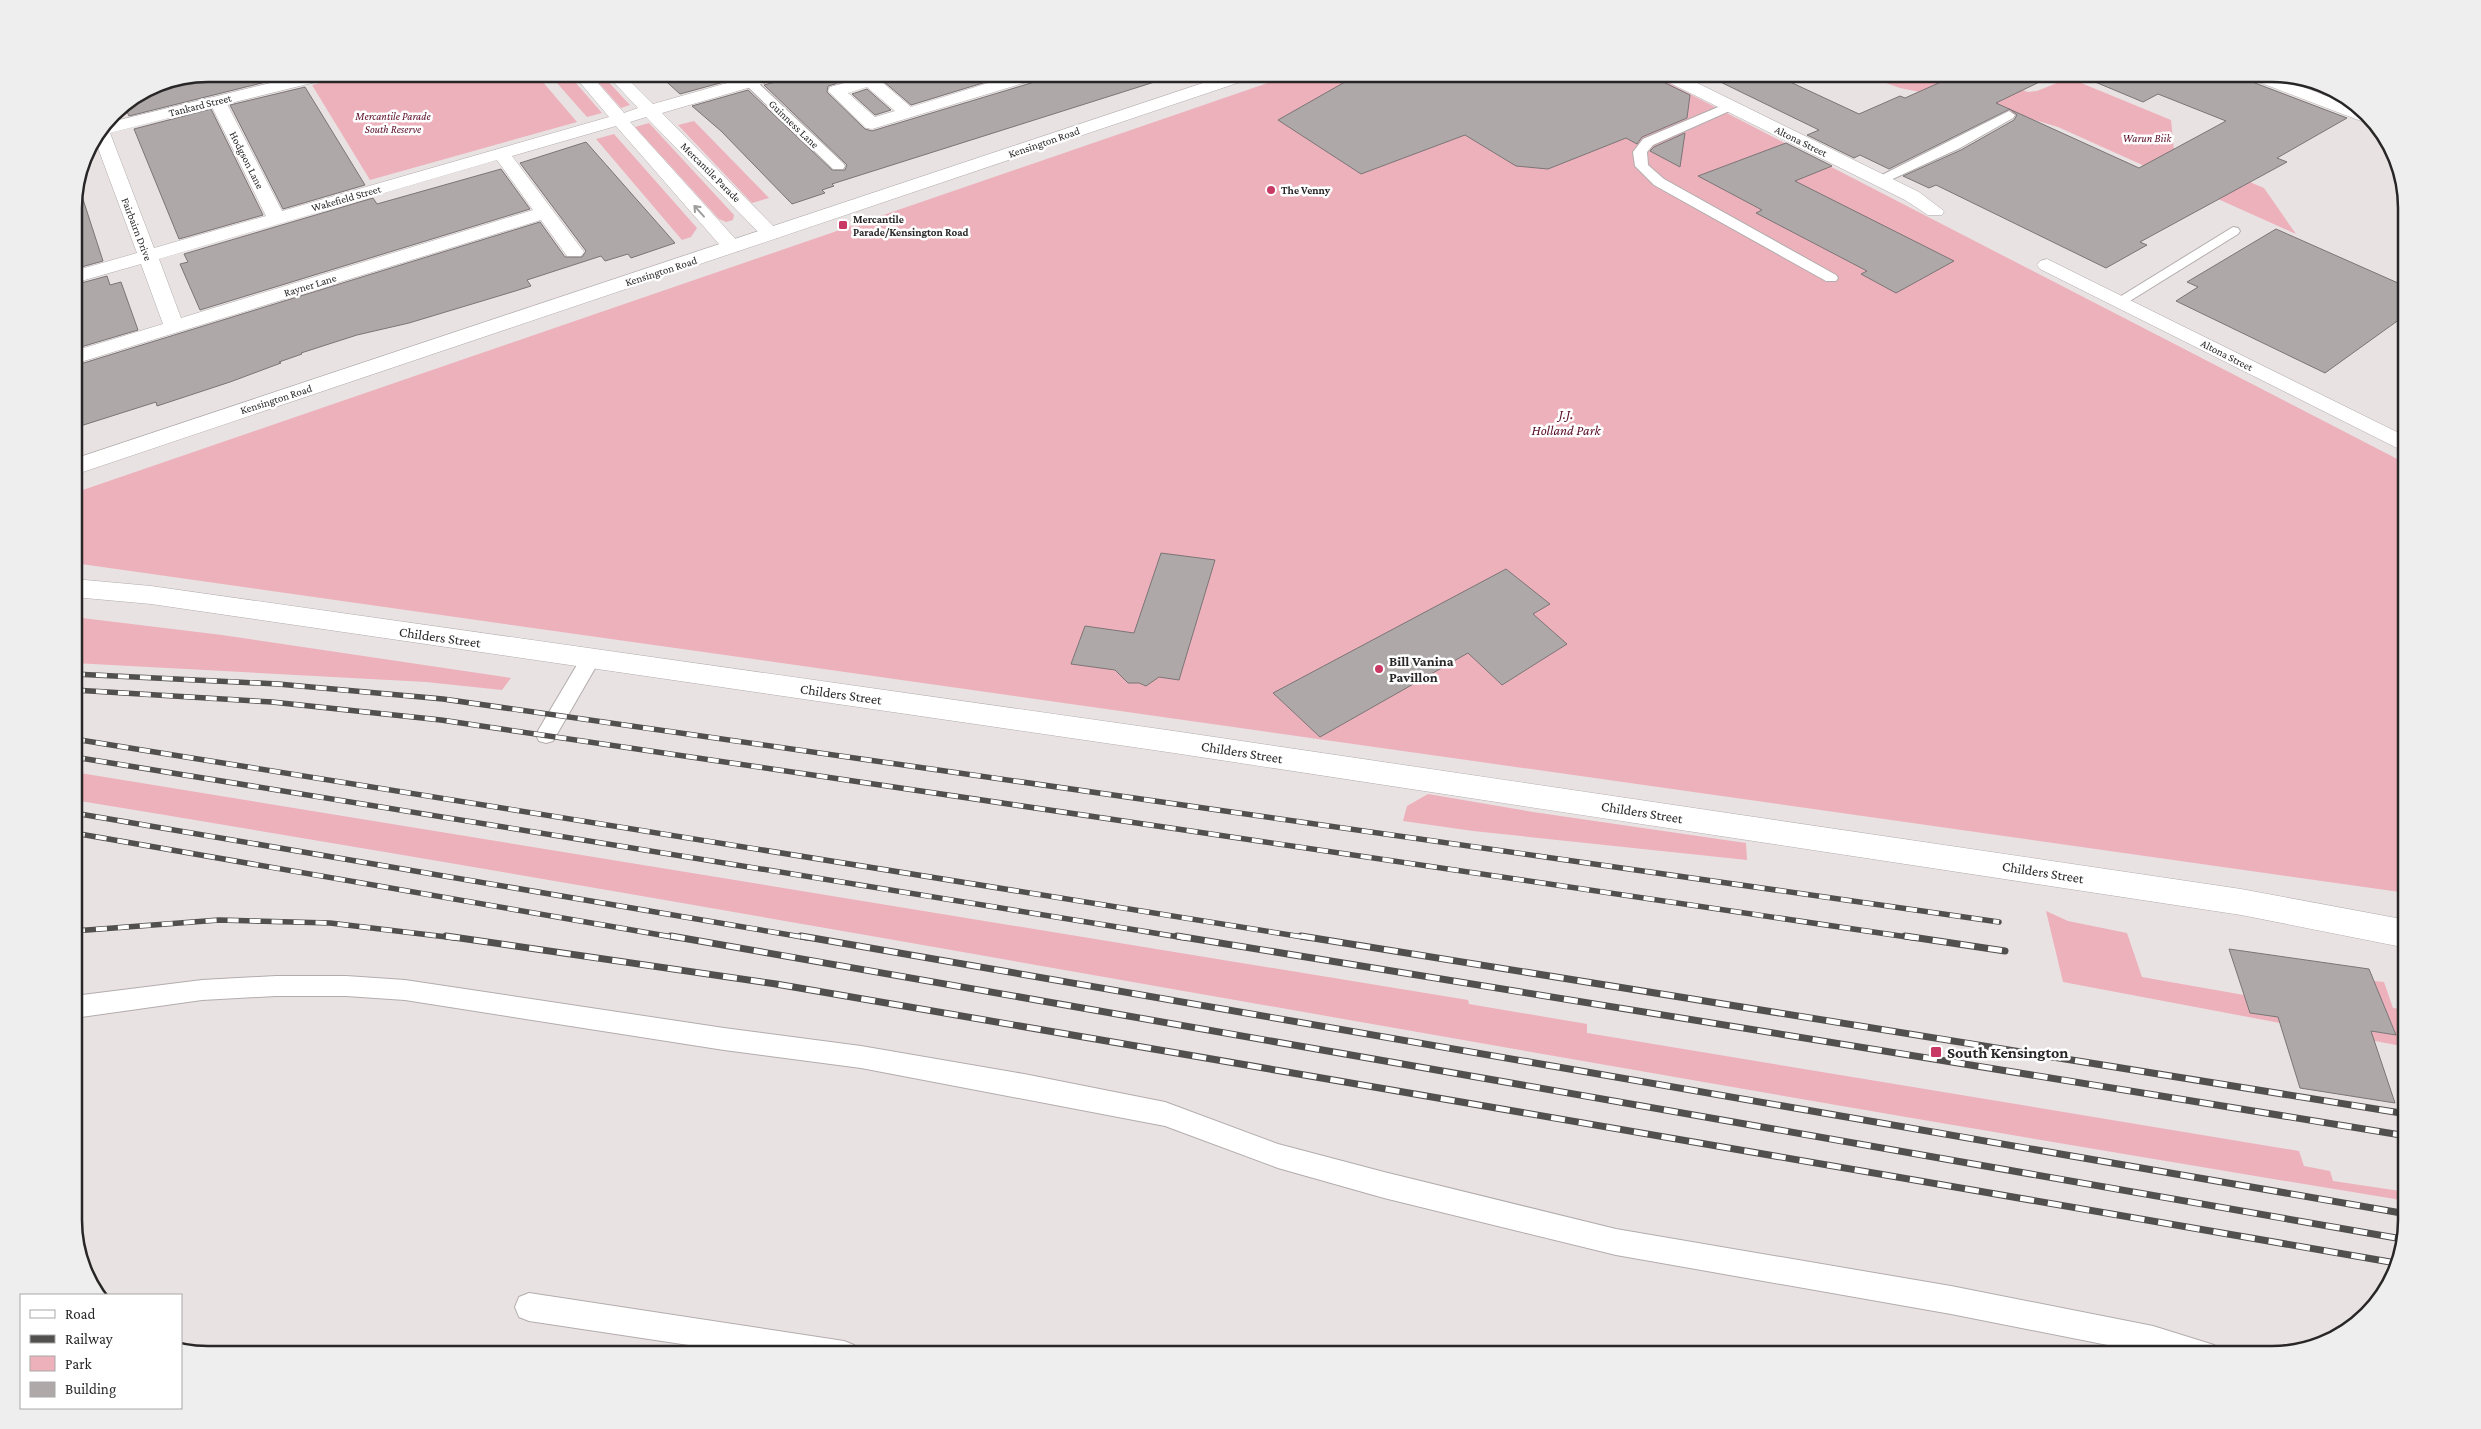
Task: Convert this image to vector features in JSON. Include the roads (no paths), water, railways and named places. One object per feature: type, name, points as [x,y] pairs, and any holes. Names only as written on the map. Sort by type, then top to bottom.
[{"type":"street","name":"Tankard Street","points":[[112,128],[290,83]]},
{"type":"street","points":[[588,83],[732,247]]},
{"type":"street","name":"Mercantile Parade","points":[[623,83],[771,234]]},
{"type":"street","points":[[618,119],[742,83]]},
{"type":"street","points":[[849,83],[836,92],[872,124],[1005,83]]},
{"type":"street","points":[[872,83],[908,113]]},
{"type":"street","name":"Kensington Road","points":[[83,464],[1219,83]]},
{"type":"street","name":"Altona Street","points":[[1684,83],[1879,180],[1935,211]]},
{"type":"street","points":[[2279,83],[2351,111]]},
{"type":"street","name":"Hodgson Lane","points":[[217,101],[277,219]]},
{"type":"street","name":"Wakefield Street","points":[[83,274],[618,119]]},
{"type":"street","name":"Fairbairn Drive","points":[[105,138],[174,326]]},
{"type":"street","points":[[501,154],[574,252]]},
{"type":"street","name":"Rayner Lane","points":[[83,355],[545,212]]},
{"type":"street","name":"Altona Street","points":[[2048,265],[2398,441]]},
{"type":"street","name":"Childers Street","points":[[83,589],[151,596],[1165,741],[2221,899],[2398,932]]},
{"type":"lane","name":"Guinness Lane","points":[[751,83],[838,166]]},
{"type":"lane","points":[[1730,106],[1652,140],[1640,152],[1642,166],[1655,180],[1832,278]]},
{"type":"lane","points":[[1879,180],[1955,145],[2009,115]]},
{"type":"lane","points":[[2120,301],[2233,231]]},
{"type":"lane","points":[[546,736],[591,658]]},
{"type":"lane","points":[[83,1005],[121,999],[220,989],[276,986],[385,988],[861,1057],[1024,1086],[1165,1114],[1278,1156],[1384,1185],[1616,1242],[1951,1300],[2153,1340],[2173,1346]]},
{"type":"lane","points":[[529,1307],[785,1346]]},
{"type":"railway","points":[[83,674],[278,684],[443,699],[1999,922]]},
{"type":"railway","points":[[83,691],[272,702],[441,720],[1914,938]]},
{"type":"railway","points":[[83,740],[1309,938]]},
{"type":"railway","points":[[83,758],[1185,938]]},
{"type":"railway","points":[[83,815],[808,938]]},
{"type":"railway","points":[[83,835],[678,938]]},
{"type":"railway","points":[[83,930],[219,920],[330,923],[455,938]]},
{"type":"railway","points":[[446,936],[776,984],[2391,1262]]},
{"type":"railway","points":[[671,936],[2397,1238]]},
{"type":"railway","points":[[801,936],[2398,1212]]},
{"type":"railway","points":[[1177,936],[2398,1135]]},
{"type":"railway","points":[[1301,936],[2398,1113]]},
{"type":"railway","points":[[1905,936],[2005,951]]},
{"type":"place","name":"The Venny","points":[[1271,190]]},
{"type":"place","name":"Mercantile Parade/Kensington Road","points":[[843,225]]},
{"type":"place","name":"Bill Vanina Pavillon","points":[[1379,669]]},
{"type":"place","name":"South Kensington","points":[[1936,1052]]},
{"type":"park label","name":"Mercantile Parade South Reserve","points":[[393,122]]},
{"type":"park label","name":"Warun Biik","points":[[2147,138]]},
{"type":"park label","name":"J.J. Holland Park","points":[[1566,422]]}]
